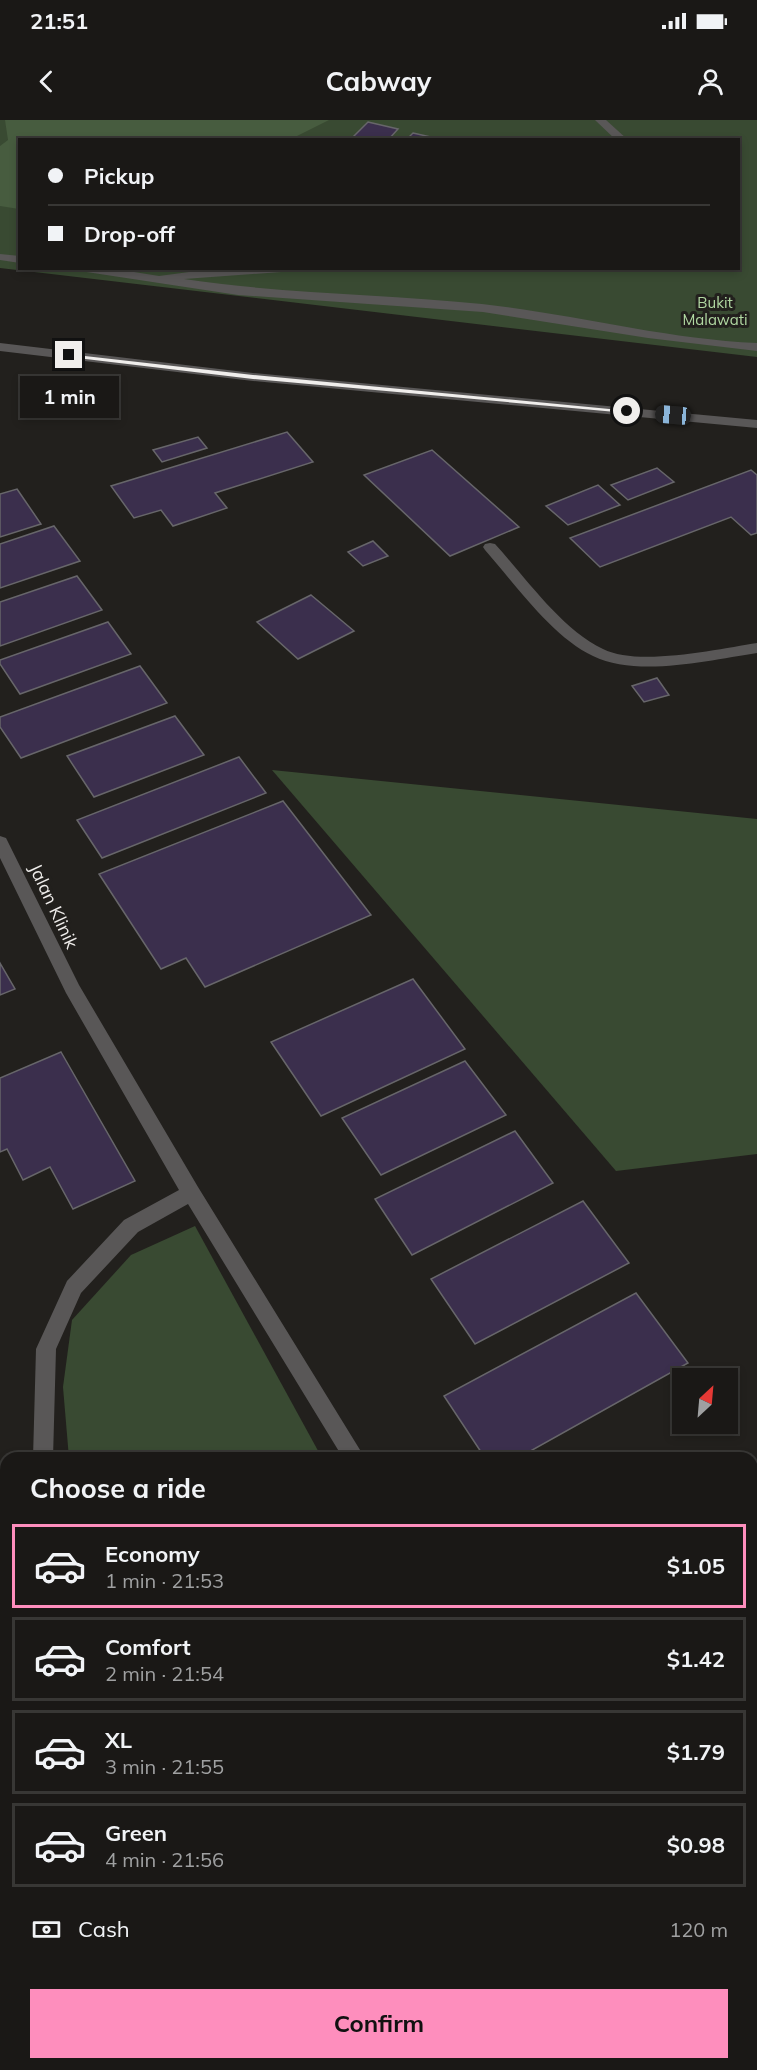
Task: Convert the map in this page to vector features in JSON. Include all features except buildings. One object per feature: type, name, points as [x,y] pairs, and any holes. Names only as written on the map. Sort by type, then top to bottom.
[{"type":"street","points":[[600,120],[621,138]]},
{"type":"street","points":[[0,257],[18,260]]},
{"type":"street","points":[[94,270],[238,291],[483,308],[648,334],[757,347]]},
{"type":"street","points":[[159,279],[212,272],[254,270]]},
{"type":"street","points":[[0,347],[253,377],[757,424]]},
{"type":"street","points":[[490,547],[572,635],[599,654],[634,662],[757,648]]},
{"type":"street","name":"Jalan Klinik","points":[[2,850],[72,988],[191,1193],[351,1452]]},
{"type":"street","points":[[43,1452],[46,1349],[74,1287],[131,1226],[191,1193]]},
{"type":"green space","name":"Bukit Malawati","points":[[0,120],[757,120],[757,357],[0,268]]},
{"type":"green space","points":[[5,120],[329,120],[293,138],[18,138],[18,209],[0,206],[0,146],[8,140]]},
{"type":"green space","points":[[272,770],[757,819],[757,1154],[616,1171]]},
{"type":"green space","points":[[195,1226],[319,1452],[68,1452],[63,1387],[72,1320],[131,1255]]},
{"type":"route","points":[[69,355],[253,377],[627,411]]}]
